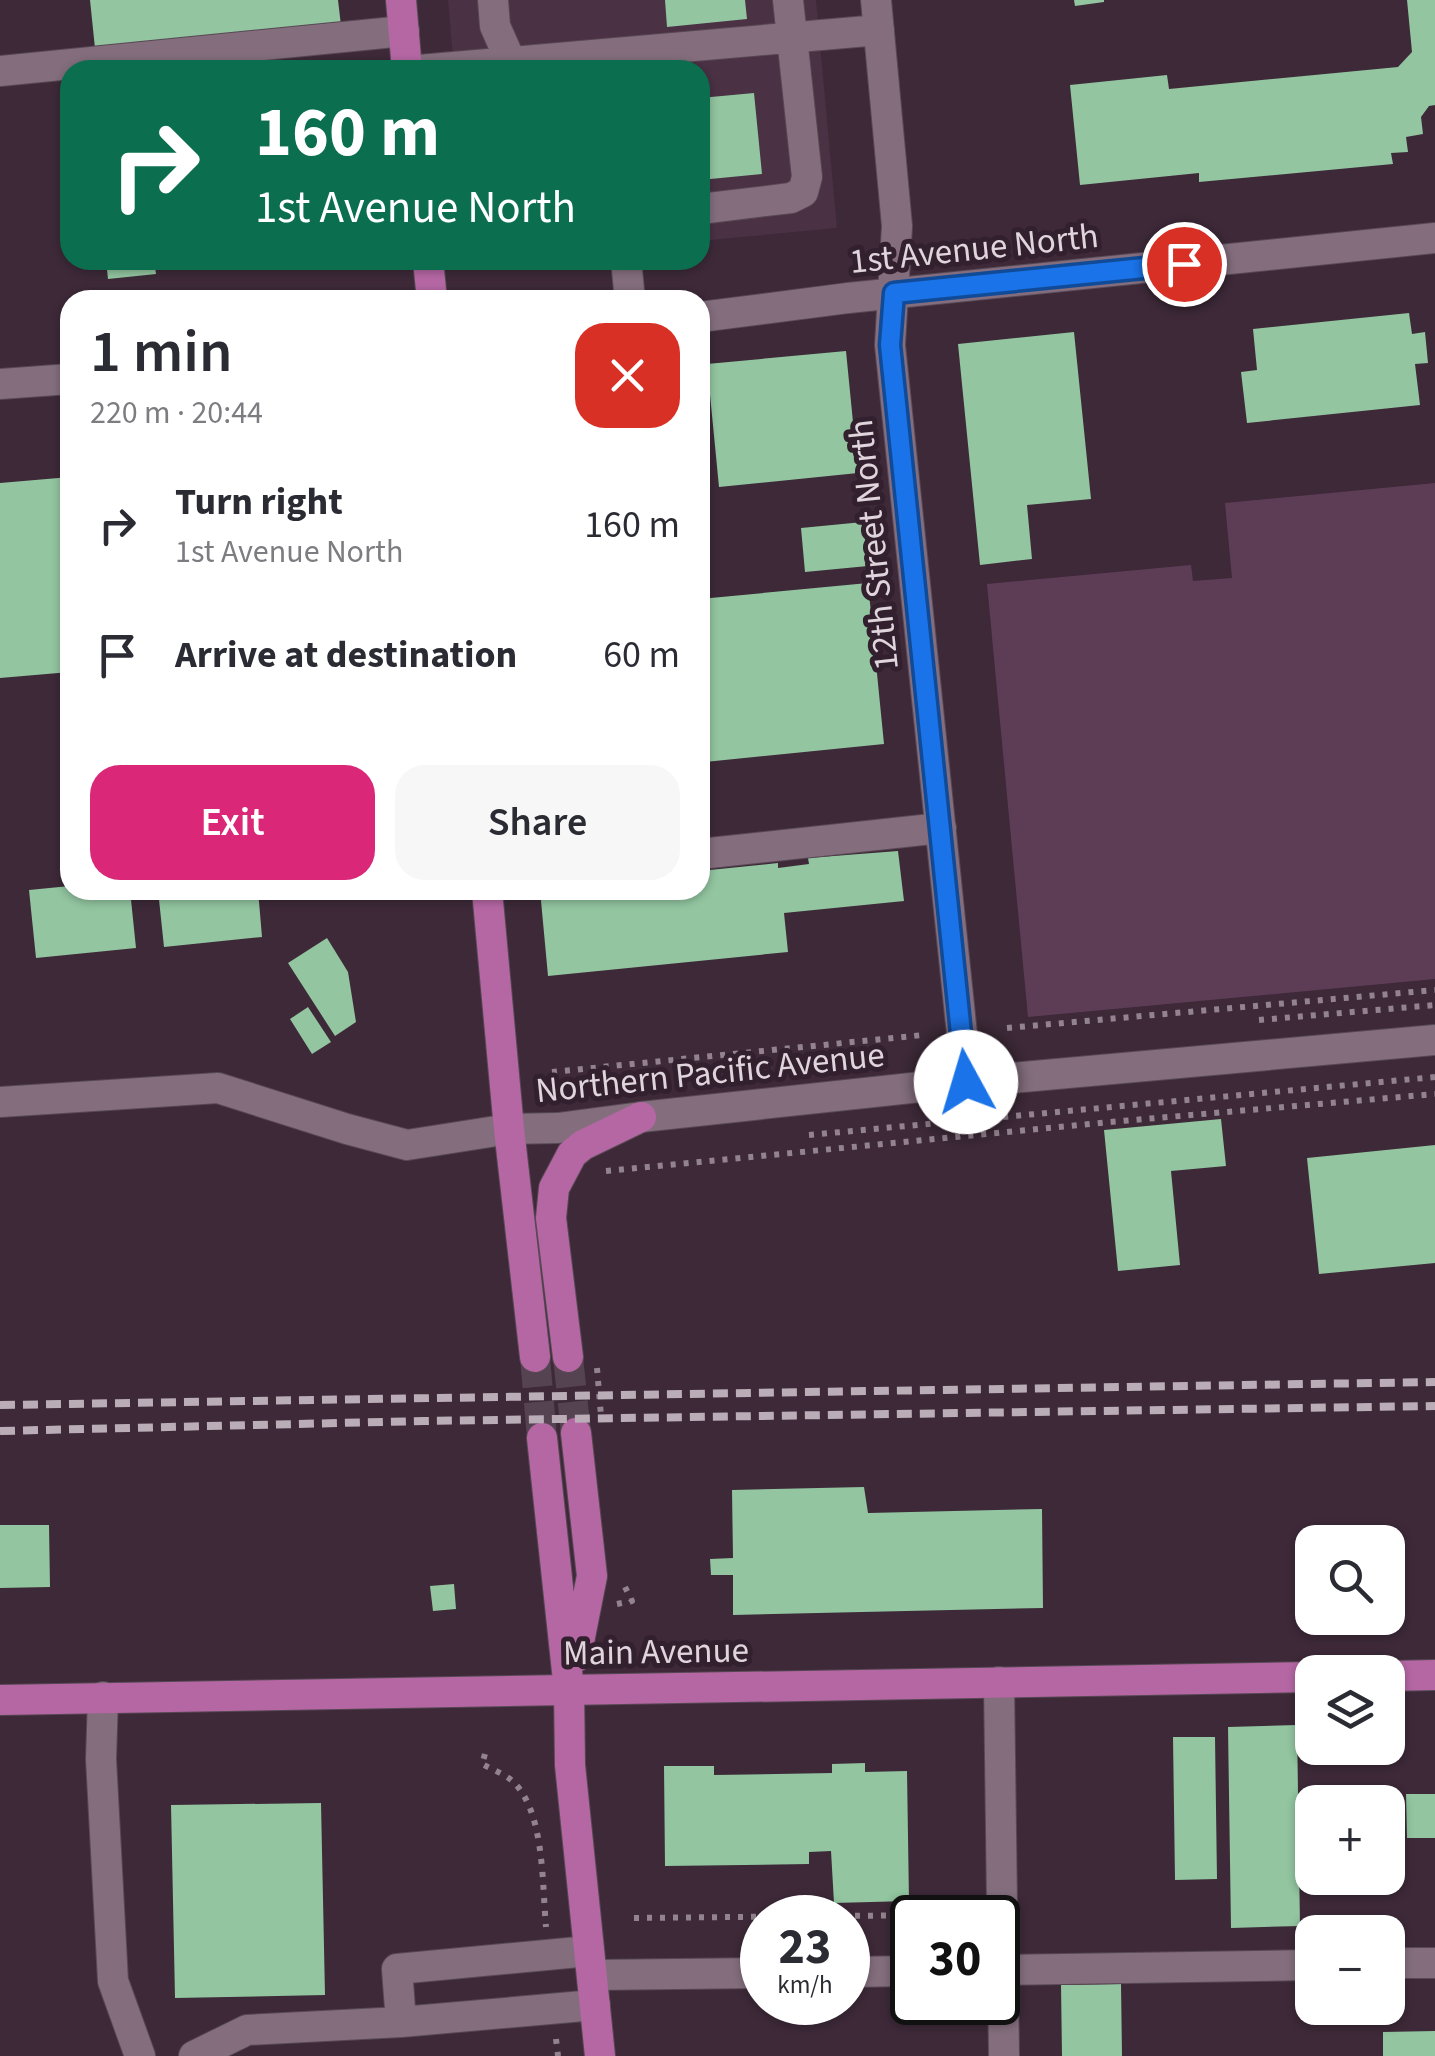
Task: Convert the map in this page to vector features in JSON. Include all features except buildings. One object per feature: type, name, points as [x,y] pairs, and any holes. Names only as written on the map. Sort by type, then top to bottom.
[{"type":"main road","points":[[400,0],[406,60]]},
{"type":"main road","points":[[488,900],[535,1357]]},
{"type":"main road","points":[[582,1359],[551,1218],[554,1188],[572,1154],[582,1145],[641,1117]]},
{"type":"main road","points":[[569,1690],[592,1576],[589,1426]]},
{"type":"main road","points":[[542,1438],[569,1690],[570,1765],[600,2056]]},
{"type":"main road","points":[[1405,1676],[1435,1675]]},
{"type":"main road","name":"Main Avenue","points":[[0,1700],[1295,1677]]},
{"type":"street","points":[[493,0],[496,26],[510,60]]},
{"type":"street","points":[[710,208],[791,198],[803,192],[807,177],[788,0]]},
{"type":"street","points":[[534,60],[792,38],[878,15]]},
{"type":"street","name":"12th Street North","points":[[878,15],[897,226],[890,345],[966,1082]]},
{"type":"street","points":[[121,60],[404,32]]},
{"type":"street","points":[[0,72],[60,66]]},
{"type":"street","name":"1st Avenue North","points":[[710,317],[894,293],[1435,238]]},
{"type":"street","points":[[0,384],[60,380]]},
{"type":"street","points":[[710,853],[941,828]]},
{"type":"street","name":"Northern Pacific Avenue","points":[[0,1102],[218,1088],[407,1145],[509,1130],[558,1128],[966,1082],[1435,1040]]},
{"type":"street","points":[[999,1682],[1000,1895]]},
{"type":"street","points":[[103,1697],[102,1759],[114,1982],[140,2056]]},
{"type":"street","points":[[1405,1964],[1435,1963]]},
{"type":"street","points":[[1020,1970],[1295,1965]]},
{"type":"street","points":[[401,2022],[397,1969],[592,1977],[740,1974]]},
{"type":"street","points":[[194,2056],[247,2030],[401,2022],[592,1977]]},
{"type":"street","points":[[1003,2025],[1004,2056]]},
{"type":"path","points":[[1007,1028],[1435,990]]},
{"type":"path","points":[[552,1072],[923,1036]]},
{"type":"path","points":[[582,1091],[630,1078],[847,1057],[874,1061]]},
{"type":"path","points":[[809,1134],[1435,1077]]},
{"type":"path","points":[[600,1172],[1435,1094]]},
{"type":"path","points":[[582,1359],[589,1426]]},
{"type":"path","points":[[623,1576],[632,1602]]},
{"type":"path","points":[[484,1754],[482,1764],[510,1779],[529,1801]]},
{"type":"path","points":[[634,1918],[890,1915]]},
{"type":"shaded area","points":[[448,0],[816,0],[837,228],[710,240],[710,60],[453,60]]},
{"type":"shaded area","points":[[1435,483],[1435,979],[1028,1017],[987,584],[1191,565],[1193,581],[1232,578],[1225,503]]},
{"type":"tunnel","points":[[535,1357],[542,1438]]},
{"type":"tunnel","points":[[568,1357],[576,1433]]},
{"type":"railway","points":[[0,1405],[1435,1382]]},
{"type":"railway","points":[[0,1431],[1435,1406]]},
{"type":"route","points":[[966,1082],[890,345],[894,293],[1184,264]]}]
